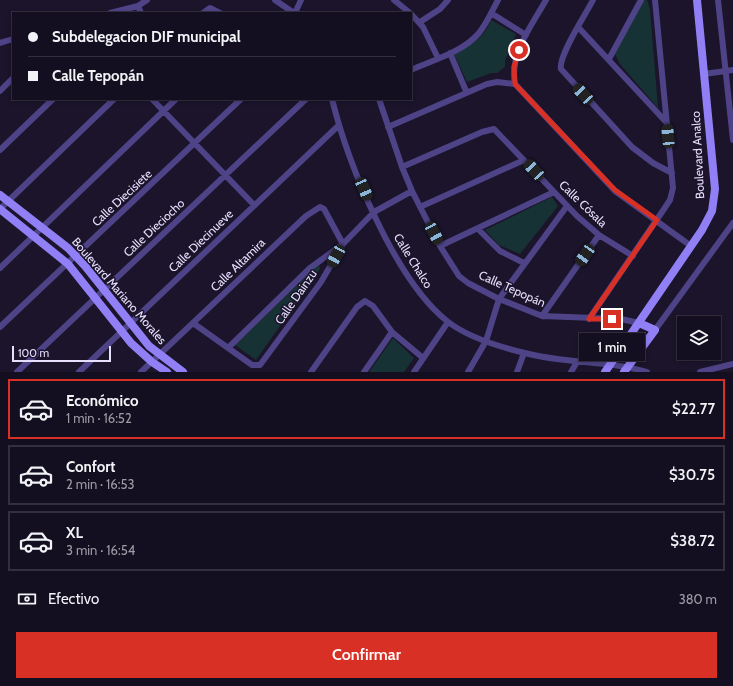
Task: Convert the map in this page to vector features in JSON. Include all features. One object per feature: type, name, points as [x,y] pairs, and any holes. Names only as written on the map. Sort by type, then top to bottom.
[{"type":"street","points":[[114,12],[138,6],[147,0]]},
{"type":"street","points":[[275,0],[293,12]]},
{"type":"street","points":[[295,12],[301,0]]},
{"type":"street","points":[[394,0],[410,12]]},
{"type":"street","points":[[420,22],[440,9],[448,0]]},
{"type":"street","points":[[412,70],[450,53],[470,42],[478,34],[498,0]]},
{"type":"street","points":[[546,0],[526,35],[515,61],[515,84],[615,190],[691,246]]},
{"type":"street","points":[[594,0],[562,59],[560,65],[561,69],[632,147],[653,163],[672,173]]},
{"type":"street","points":[[609,59],[641,0]]},
{"type":"street","points":[[589,319],[657,220],[672,194],[672,173],[655,0]]},
{"type":"street","name":"Boulevard Analco","points":[[605,372],[708,221],[714,201],[714,178],[697,0]]},
{"type":"street","points":[[718,0],[732,115],[733,140]]},
{"type":"street","points":[[138,6],[141,12]]},
{"type":"street","points":[[204,12],[210,8],[218,12]]},
{"type":"street","points":[[491,13],[526,35]]},
{"type":"street","points":[[412,14],[420,22],[438,58]]},
{"type":"street","points":[[579,28],[667,123]]},
{"type":"street","points":[[0,43],[12,39]]},
{"type":"street","points":[[450,53],[466,92]]},
{"type":"street","points":[[704,74],[733,70]]},
{"type":"street","points":[[0,91],[12,79]]},
{"type":"street","points":[[388,127],[466,92],[497,82],[515,84]]},
{"type":"street","points":[[0,150],[52,100]]},
{"type":"street","points":[[0,209],[113,100]]},
{"type":"street","points":[[153,100],[254,205]]},
{"type":"street","points":[[0,268],[175,100]]},
{"type":"street","name":"Calle Diecisiete","points":[[0,328],[240,100]]},
{"type":"street","name":"Calle Dieciocho","points":[[17,372],[305,100]]},
{"type":"street","name":"Calle Chalco","points":[[332,100],[338,126],[383,233],[414,286],[429,305],[448,322],[486,341],[524,353],[576,362],[611,364],[626,369],[647,372]]},
{"type":"street","name":"Calle Tepopán","points":[[379,100],[402,168],[412,192],[440,246],[459,276],[468,283],[499,299],[542,316],[589,319],[621,319],[639,323],[655,330]]},
{"type":"street","name":"Calle Diecinueve","points":[[79,372],[338,126]]},
{"type":"street","name":"Calle Cósala","points":[[402,168],[482,132],[494,129],[567,206],[599,235],[633,256]]},
{"type":"street","points":[[420,207],[524,160]]},
{"type":"street","name":"Calle Dainzu","points":[[193,323],[252,365],[258,366],[263,363],[321,282],[343,244],[374,212],[412,192]]},
{"type":"street","points":[[440,246],[554,192]]},
{"type":"street","name":"Boulevard Mariano Morales","points":[[0,195],[42,227],[76,256],[130,324],[159,355],[183,372]]},
{"type":"street","points":[[468,372],[486,341],[499,299],[567,206]]},
{"type":"street","name":"Calle Altamira","points":[[141,372],[316,208],[320,207],[324,209],[343,244]]},
{"type":"street","name":"Boulevard Mariano Morales","points":[[0,209],[68,264],[139,352],[167,372]]},
{"type":"street","points":[[626,369],[730,234],[733,223]]},
{"type":"street","points":[[478,229],[500,250],[524,263]]},
{"type":"street","points":[[542,316],[599,235]]},
{"type":"street","points":[[228,348],[310,268],[343,244]]},
{"type":"street","points":[[311,372],[361,302],[365,301],[373,306],[392,332],[423,358]]},
{"type":"street","points":[[414,372],[448,322]]},
{"type":"street","points":[[364,372],[392,332]]},
{"type":"street","points":[[517,372],[524,353]]},
{"type":"street","points":[[571,372],[576,362]]},
{"type":"street","points":[[700,372],[733,364]]},
{"type":"green space","points":[[643,0],[647,0],[650,9],[658,108],[620,64],[615,54]]},
{"type":"green space","points":[[491,20],[516,34],[505,61],[505,67],[497,73],[491,73],[467,82],[454,54],[476,41],[485,32]]},
{"type":"green space","points":[[552,197],[558,206],[520,254],[499,245],[485,230]]},
{"type":"green space","points":[[319,264],[320,269],[256,360],[235,345]]},
{"type":"green space","points":[[393,338],[414,358],[404,372],[369,372]]},
{"type":"route","points":[[519,50],[514,67],[515,84],[615,190],[657,220],[589,319],[612,319]]}]
